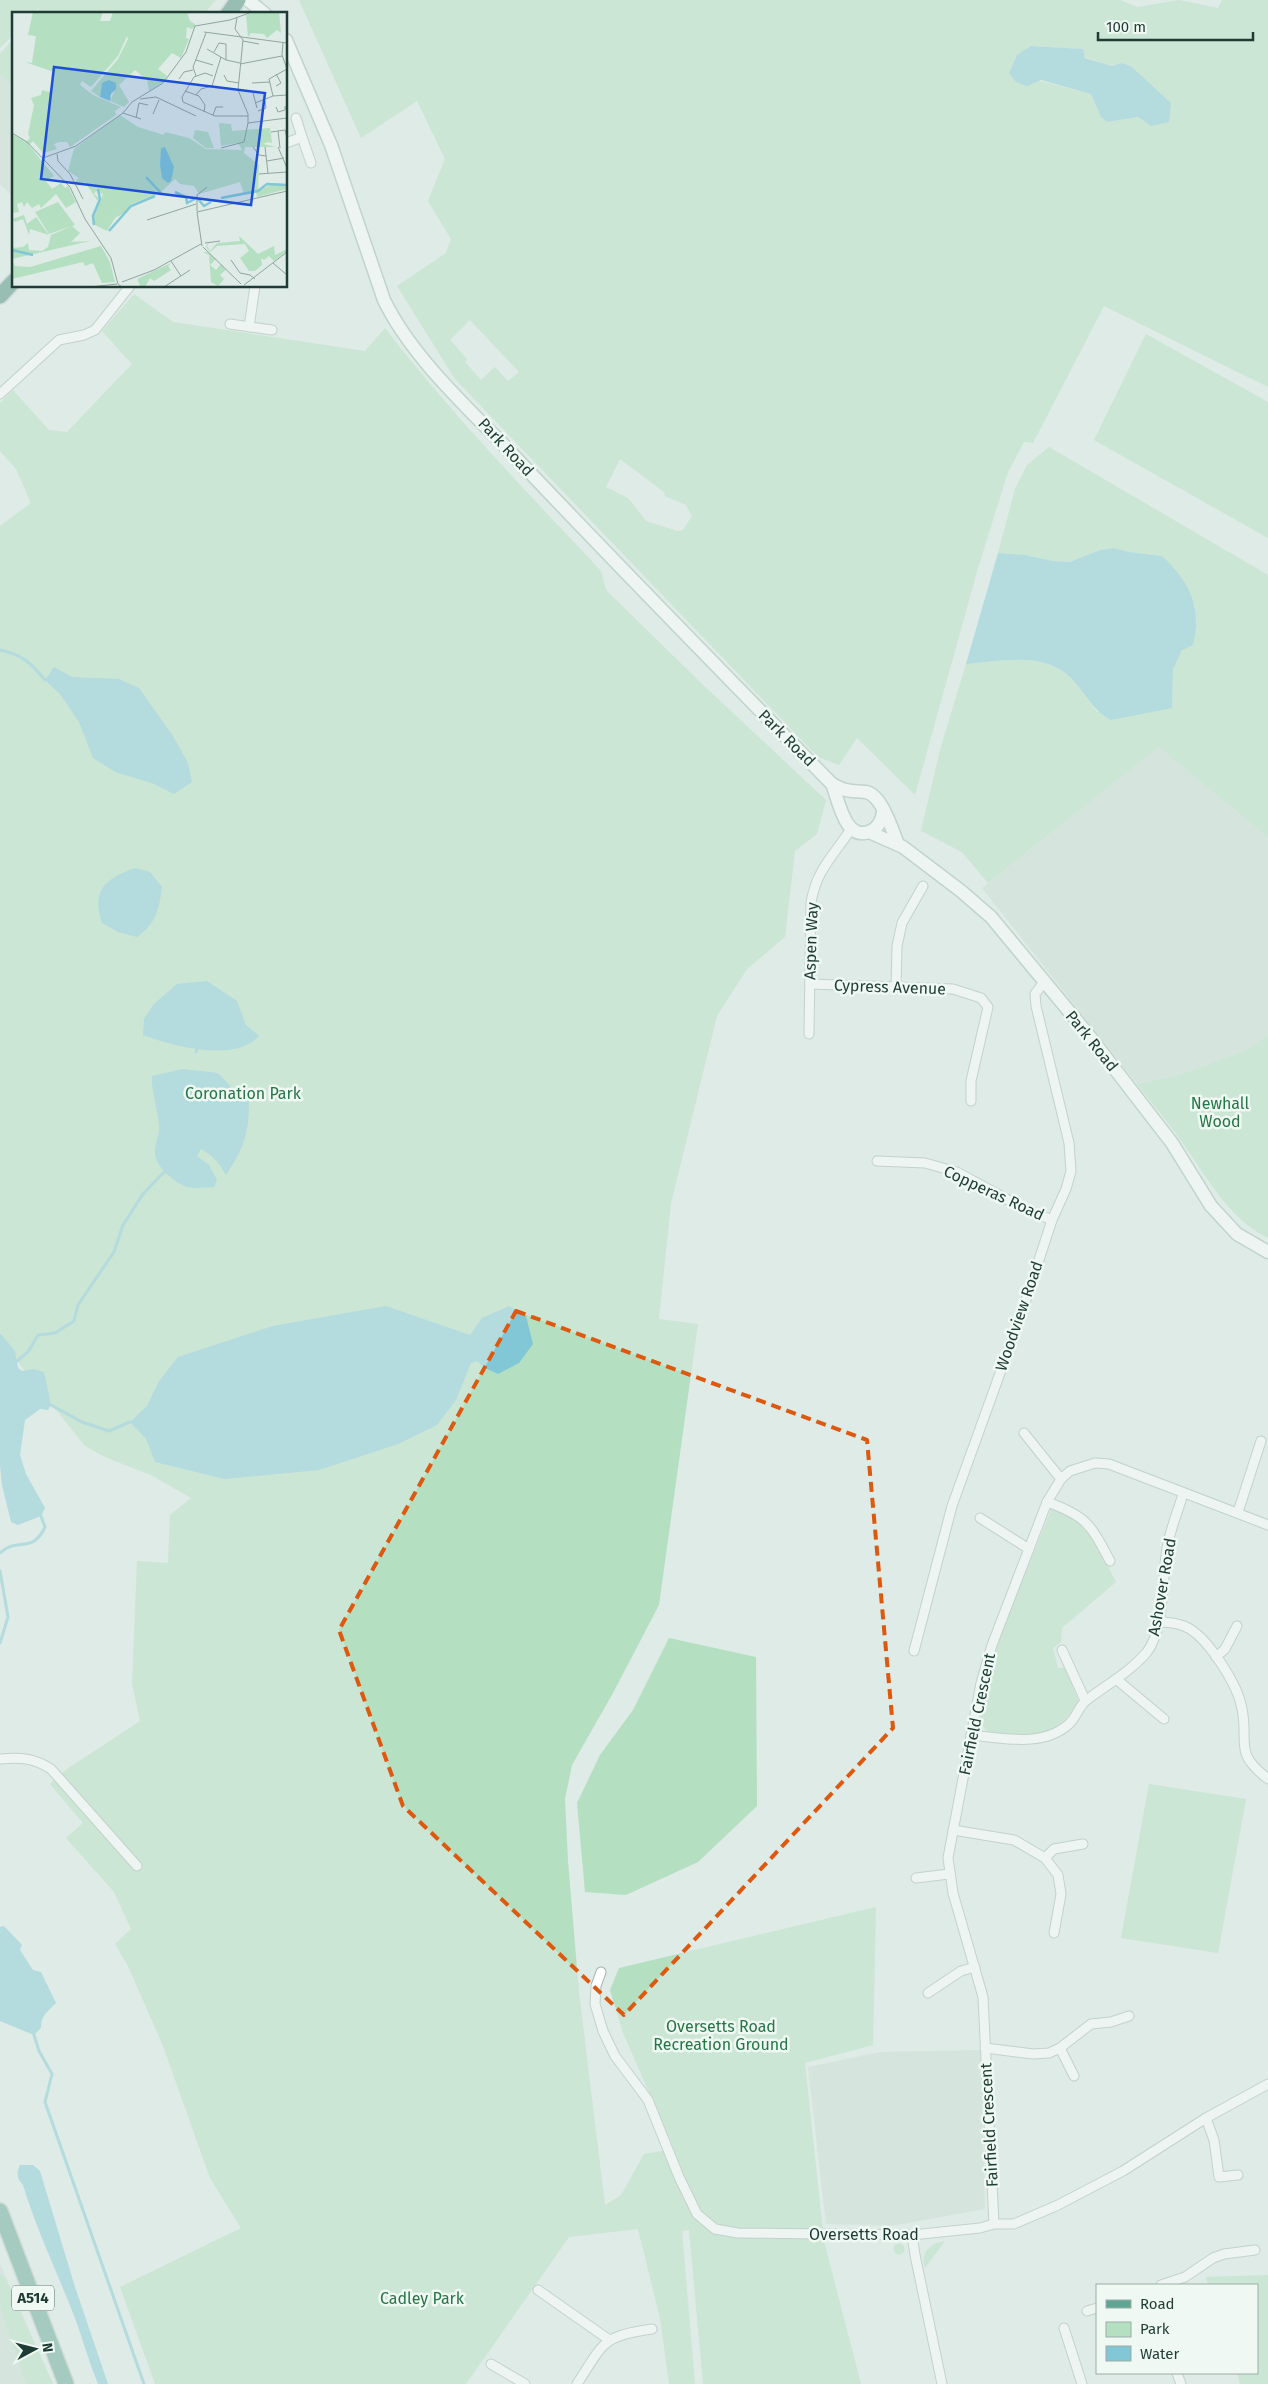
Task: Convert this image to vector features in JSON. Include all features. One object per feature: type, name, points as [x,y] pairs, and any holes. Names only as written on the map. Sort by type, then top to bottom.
[{"type":"highway","points":[[229,12],[238,0]]},
{"type":"highway","points":[[0,296],[12,282]]},
{"type":"main road","points":[[248,0],[263,12]]},
{"type":"main road","name":"Park Road","points":[[288,45],[331,146],[384,300],[402,333],[416,352],[597,543],[832,784],[846,792],[866,792],[878,799],[898,844]]},
{"type":"main road","name":"Park Road","points":[[832,784],[846,823],[851,829],[862,833],[868,832],[880,839],[898,844],[961,891],[991,917],[1087,1033],[1172,1143],[1211,1206],[1237,1234],[1268,1252]]},
{"type":"main road","points":[[843,811],[847,799],[859,792]]},
{"type":"main road","points":[[868,832],[879,825],[883,812]]},
{"type":"main road","name":"A514","points":[[0,2211],[66,2384]]},
{"type":"street","points":[[296,118],[311,163]]},
{"type":"street","points":[[288,142],[302,138]]},
{"type":"street","points":[[1,392],[59,340],[84,335],[95,330],[128,288]]},
{"type":"street","points":[[249,327],[255,288]]},
{"type":"street","points":[[230,324],[272,330]]},
{"type":"street","name":"Aspen Way","points":[[809,1034],[814,888],[819,874],[851,829]]},
{"type":"street","points":[[896,987],[896,946],[902,923],[923,886]]},
{"type":"street","name":"Woodview Road","points":[[914,1651],[952,1506],[1020,1318],[1052,1220],[1066,1189],[1070,1171],[1071,1157],[1036,1006],[1035,994],[1044,982]]},
{"type":"street","name":"Cypress Avenue","points":[[810,984],[953,989],[981,998],[988,1007],[972,1081],[971,1100]]},
{"type":"street","name":"Copperas Road","points":[[877,1161],[925,1163],[957,1172],[1052,1220]]},
{"type":"street","points":[[1024,1433],[1061,1478],[1070,1471],[1082,1466],[1095,1463],[1109,1464],[1183,1494],[1238,1512],[1268,1525]]},
{"type":"street","points":[[1238,1512],[1261,1442]]},
{"type":"street","name":"Fairfield Crescent","points":[[994,2224],[983,1997],[949,1874],[948,1858],[971,1736],[992,1645],[1047,1502],[1061,1478]]},
{"type":"street","name":"Ashover Road","points":[[971,1736],[1027,1740],[1044,1737],[1070,1723],[1085,1700],[1116,1679],[1148,1651],[1154,1639],[1158,1622],[1167,1546],[1183,1494]]},
{"type":"street","points":[[1047,1502],[1069,1510],[1082,1518],[1090,1527],[1110,1561]]},
{"type":"street","points":[[980,1518],[1029,1549]]},
{"type":"street","points":[[1158,1622],[1171,1622],[1186,1627],[1196,1635],[1228,1671],[1243,1710],[1242,1743],[1252,1766],[1268,1779]]},
{"type":"street","points":[[1216,1657],[1226,1649],[1237,1626]]},
{"type":"street","points":[[1062,1650],[1085,1700]]},
{"type":"street","points":[[1116,1679],[1164,1719]]},
{"type":"street","points":[[0,1759],[19,1757],[38,1761],[51,1769],[137,1866]]},
{"type":"street","points":[[954,1830],[1014,1840],[1045,1858],[1058,1875],[1061,1894],[1054,1933]]},
{"type":"street","points":[[1045,1858],[1054,1849],[1083,1844]]},
{"type":"street","points":[[916,1878],[949,1874]]},
{"type":"street","points":[[928,1993],[961,1971],[975,1967]]},
{"type":"street","name":"Oversetts Road","points":[[601,1972],[596,1986],[595,2004],[603,2032],[615,2056],[648,2100],[678,2177],[697,2214],[715,2229],[738,2233],[912,2235],[980,2228],[994,2224],[1014,2224],[1058,2205],[1123,2171],[1206,2118],[1268,2084]]},
{"type":"street","points":[[985,2048],[1033,2054],[1049,2053],[1060,2048],[1091,2024],[1111,2022],[1129,2016]]},
{"type":"street","points":[[1060,2048],[1074,2076]]},
{"type":"street","points":[[1206,2118],[1214,2140],[1219,2177],[1238,2175]]},
{"type":"street","points":[[912,2235],[942,2384]]},
{"type":"street","points":[[1164,2284],[1185,2277],[1213,2258],[1224,2254],[1255,2250]]},
{"type":"street","points":[[538,2290],[608,2339]]},
{"type":"street","points":[[1087,2311],[1096,2308]]},
{"type":"street","points":[[1064,2328],[1082,2384]]},
{"type":"street","points":[[577,2384],[608,2339],[622,2333],[652,2329]]},
{"type":"street","points":[[491,2364],[524,2384]]},
{"type":"highlighted area","points":[[516,1311],[867,1440],[893,1728],[624,2015],[403,1806],[339,1630]]},
{"type":"shaded area","points":[[0,74],[12,84],[12,100],[10,102],[12,104],[12,195],[0,184]]},
{"type":"shaded area","points":[[1159,747],[1268,837],[1268,1034],[1252,1048],[1179,1075],[1137,1084],[982,888]]},
{"type":"shaded area","points":[[981,2050],[985,2209],[891,2226],[826,2224],[808,2067],[880,2052]]},
{"type":"shaded area","points":[[0,2264],[53,2384],[0,2384]]},
{"type":"green space","points":[[0,0],[216,0],[206,12],[36,12],[41,6],[35,12],[12,12],[12,36],[0,48]]},
{"type":"green space","points":[[299,0],[1120,0],[1137,7],[1179,0],[1218,8],[1222,0],[1268,0],[1268,387],[1104,306],[1033,443],[1024,442],[1008,472],[978,568],[915,795],[857,738],[839,765],[818,757],[455,379],[397,286],[446,253],[451,239],[428,201],[445,159],[417,101],[361,138]],"holes":[[[1031,46],[1083,49],[1085,57],[1112,66],[1122,63],[1131,66],[1171,103],[1151,126],[1138,117],[1107,122],[1101,117],[1091,94],[1009,73],[1017,55]],[[470,320],[519,372],[508,381],[495,367],[481,380],[465,362],[467,359],[450,340]],[[620,459],[664,492],[665,496],[686,505],[692,516],[683,530],[677,531],[646,521],[628,498],[606,487]]]},
{"type":"green space","points":[[12,40],[12,84],[0,74],[0,54]]},
{"type":"green space","points":[[134,294],[173,322],[365,351],[385,328],[463,422],[601,571],[606,590],[701,683],[826,800],[817,834],[795,851],[785,937],[747,969],[717,1016],[671,1203],[659,1319],[698,1324],[659,1605],[613,1693],[572,1765],[565,1799],[579,1992],[605,2205],[621,2195],[644,2154],[674,2149],[623,2033],[610,1990],[619,1968],[876,1907],[873,2045],[805,2063],[824,2241],[861,2384],[703,2384],[689,2230],[682,2231],[695,2384],[669,2384],[660,2318],[638,2229],[569,2237],[466,2384],[155,2384],[120,2287],[241,2228],[210,2178],[163,2046],[128,1966],[115,1944],[131,1929],[114,1892],[66,1838],[83,1823],[50,1784],[67,1769],[140,1721],[132,1684],[137,1561],[168,1563],[170,1515],[191,1498],[153,1476],[105,1457],[85,1446],[21,1366],[0,1332],[0,526],[31,503],[16,469],[0,451],[0,403],[13,390],[49,430],[67,432],[132,364],[102,331]]},
{"type":"green space","points":[[1146,334],[1268,402],[1268,538],[1094,440]]},
{"type":"green space","points":[[1049,447],[1268,575],[1268,837],[1159,747],[988,883],[962,852],[921,831],[940,750],[966,664],[1021,660],[1048,664],[1071,678],[1097,712],[1172,708],[1173,669],[1182,650],[1195,607],[1185,583],[1162,556],[1114,548],[1100,550],[1070,562],[998,553],[1015,489],[1027,465]]},
{"type":"green space","name":"Newhall Wood","points":[[1268,1034],[1268,1238],[1254,1230],[1241,1219],[1219,1196],[1182,1142],[1137,1084],[1179,1075],[1252,1048]]},
{"type":"green space","points":[[1052,1507],[1073,1516],[1089,1530],[1116,1582],[1062,1628],[1061,1642],[1053,1648],[1058,1668],[1066,1667],[1079,1703],[1068,1716],[1058,1725],[1038,1734],[1016,1735],[988,1732],[980,1723],[993,1655]]},
{"type":"green space","points":[[669,1638],[756,1657],[757,1806],[698,1862],[626,1895],[585,1892],[577,1803],[600,1755],[633,1710]]},
{"type":"green space","points":[[1149,1784],[1246,1799],[1218,1953],[1121,1938]]},
{"type":"green space","points":[[945,2241],[925,2268],[925,2253],[931,2246]]},
{"type":"green space","points":[[897,2244],[901,2244],[904,2249],[903,2253],[897,2254],[894,2251],[894,2247]]},
{"type":"green space","points":[[0,2275],[4,2276],[53,2384],[26,2384],[0,2307]]},
{"type":"green space","points":[[1268,2275],[1268,2384],[1240,2384],[1237,2374],[1258,2374],[1258,2284],[1208,2284],[1206,2277]]},
{"type":"water","points":[[1031,46],[1083,49],[1085,58],[1112,66],[1122,63],[1131,66],[1171,103],[1169,122],[1151,126],[1138,117],[1107,122],[1101,117],[1091,94],[1041,80],[1027,86],[1016,82],[1009,73],[1017,55]]},
{"type":"water","points":[[1114,548],[1162,556],[1180,576],[1195,607],[1196,619],[1193,645],[1182,650],[1173,669],[1172,708],[1111,720],[1093,706],[1071,678],[1048,664],[1035,661],[1007,660],[966,664],[998,553],[1070,562],[1100,550]]},
{"type":"water","points":[[54,667],[72,677],[119,679],[139,688],[173,736],[188,763],[192,782],[174,794],[152,783],[115,772],[93,758],[79,722],[60,694],[45,680]]},
{"type":"water","points":[[135,868],[150,872],[162,887],[156,915],[148,927],[137,937],[118,932],[102,923],[98,902],[103,887],[108,882]]},
{"type":"water","points":[[207,981],[237,1001],[246,1025],[259,1036],[248,1044],[235,1049],[203,1050],[170,1044],[143,1035],[144,1019],[154,1004],[177,984]]},
{"type":"water","points":[[183,1069],[218,1073],[233,1089],[249,1095],[245,1138],[238,1155],[226,1175],[216,1160],[205,1151],[201,1149],[197,1156],[209,1165],[217,1180],[214,1187],[193,1188],[182,1185],[161,1168],[156,1157],[155,1148],[159,1125],[152,1076]]},
{"type":"water","points":[[386,1306],[470,1335],[482,1318],[509,1306],[526,1316],[533,1344],[519,1363],[498,1374],[485,1368],[477,1361],[471,1363],[456,1400],[437,1425],[398,1444],[319,1470],[225,1479],[155,1462],[146,1439],[130,1422],[147,1406],[159,1381],[178,1357],[273,1326]]},
{"type":"water","points":[[0,1333],[15,1351],[18,1368],[22,1371],[33,1369],[44,1372],[51,1405],[48,1410],[40,1409],[25,1420],[20,1455],[26,1474],[45,1508],[41,1516],[18,1525],[11,1522],[2,1485],[0,1465]]},
{"type":"water","points":[[4,1926],[22,1945],[20,1950],[33,1970],[41,1972],[56,2003],[46,2014],[42,2020],[41,2028],[34,2035],[0,2021],[0,1927]]},
{"type":"water","points":[[20,2165],[33,2165],[40,2171],[75,2287],[108,2384],[98,2384],[75,2318],[41,2236],[23,2185],[18,2178]]},
{"type":"waterway","points":[[0,650],[15,654],[26,660],[45,680]]},
{"type":"waterway","points":[[17,1361],[28,1352],[38,1335],[55,1333],[74,1321],[78,1305],[114,1252],[123,1225],[143,1194],[165,1171]]},
{"type":"waterway","points":[[51,1405],[82,1422],[109,1431],[130,1422]]},
{"type":"waterway","points":[[0,1553],[7,1548],[30,1543],[35,1540],[45,1527],[41,1516]]},
{"type":"waterway","points":[[0,1571],[8,1617],[0,1643]]},
{"type":"waterway","points":[[34,2035],[39,2051],[52,2074],[45,2102],[144,2384]]},
{"type":"park label","name":"Coronation Park","points":[[243,1093]]},
{"type":"park label","name":"Oversetts Road Recreation Ground","points":[[721,2035]]},
{"type":"park label","name":"Cadley Park","points":[[422,2298]]}]
